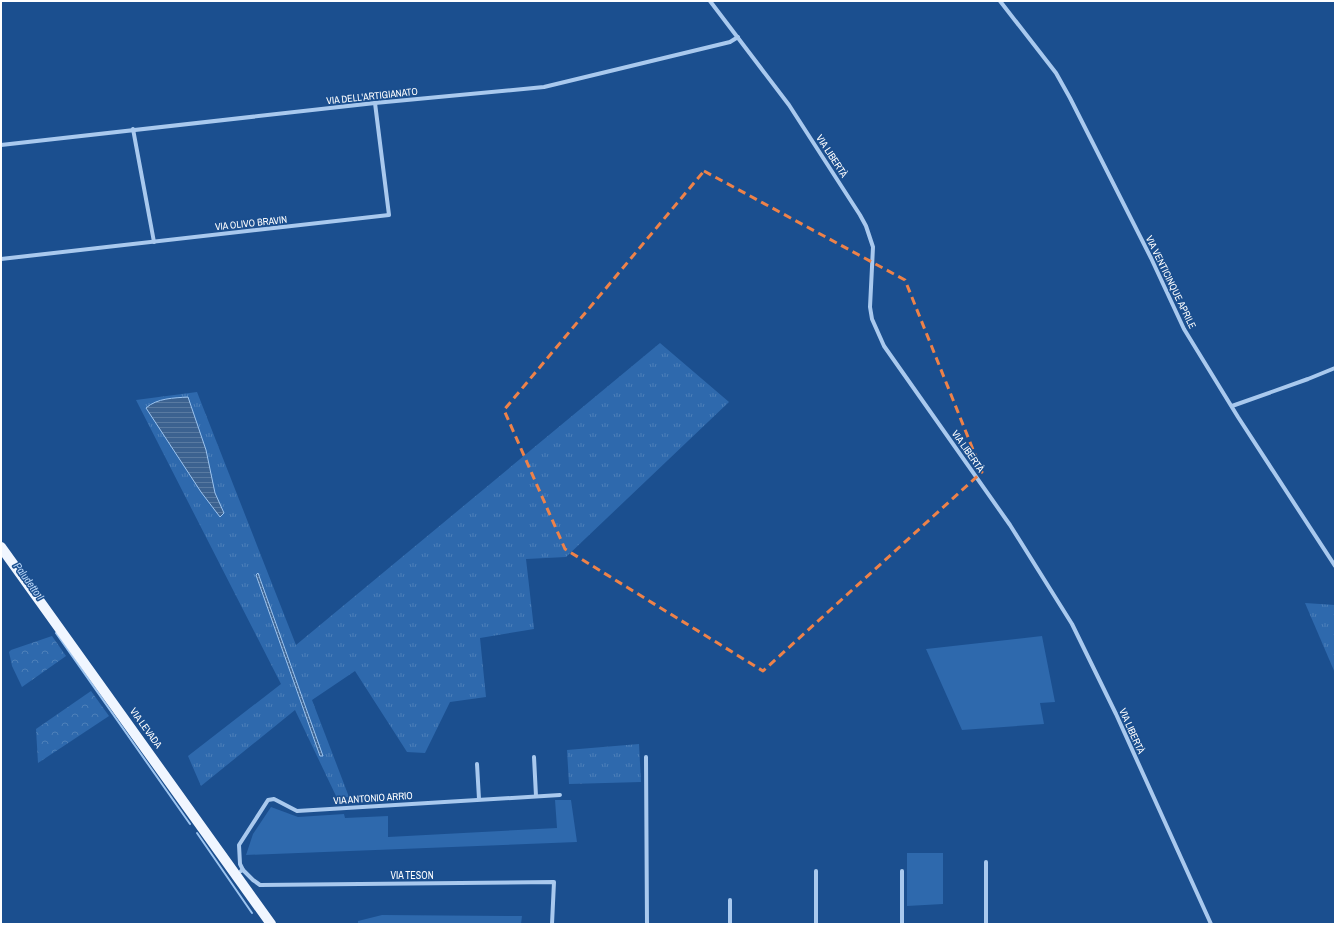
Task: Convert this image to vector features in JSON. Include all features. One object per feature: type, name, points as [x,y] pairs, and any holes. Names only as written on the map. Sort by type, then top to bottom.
[{"type":"main road","name":"VIA LEVADA","points":[[1,547],[239,872],[271,924]]},
{"type":"street","name":"VIA LIBERTÀ","points":[[710,1],[789,105],[860,215],[873,247],[870,307],[872,319],[877,332],[884,346],[1010,525],[1072,624],[1116,714],[1212,924]]},
{"type":"street","name":"VIA VENTICINQUE APRILE","points":[[1000,1],[1056,73],[1151,258],[1184,329],[1335,566]]},
{"type":"street","name":"VIA DELL'ARTIGIANATO","points":[[1,145],[375,103],[544,87],[730,42],[738,37]]},
{"type":"street","name":"VIA OLIVO BRAVIN","points":[[1,259],[389,215],[375,103]]},
{"type":"street","points":[[133,129],[154,242]]},
{"type":"street","points":[[1232,406],[1335,368]]},
{"type":"street","points":[[534,757],[536,796]]},
{"type":"street","points":[[646,757],[646,924]]},
{"type":"street","points":[[478,764],[479,799]]},
{"type":"street","name":"VIA ANTONIO ARRIO","points":[[239,872],[239,845],[268,800],[274,799],[298,811],[560,795]]},
{"type":"street","points":[[986,862],[986,924]]},
{"type":"street","points":[[816,871],[816,924]]},
{"type":"street","points":[[902,871],[902,924]]},
{"type":"street","name":"VIA TESON","points":[[239,872],[260,885],[554,882],[552,924]]},
{"type":"street","points":[[730,900],[730,924]]},
{"type":"highlighted area","points":[[704,171],[905,280],[982,472],[763,671],[565,549],[504,410]]},
{"type":"green space","points":[[660,343],[729,402],[566,557],[526,559],[534,629],[480,638],[486,697],[450,702],[425,753],[407,752],[355,671],[312,700],[349,797],[337,798],[295,710],[201,786],[188,756],[281,684],[136,400],[197,392],[296,645]]},
{"type":"green space","points":[[1305,603],[1335,605],[1335,673]]},
{"type":"green space","points":[[52,636],[66,656],[22,687],[12,666],[9,652]]},
{"type":"green space","points":[[1042,636],[1055,702],[1040,703],[1044,724],[962,730],[926,649]]},
{"type":"green space","points":[[91,691],[109,716],[38,763],[36,729]]},
{"type":"green space","points":[[639,744],[641,782],[569,784],[567,750]]},
{"type":"green space","points":[[555,800],[571,800],[577,842],[246,855],[253,834],[271,807],[298,817],[344,814],[345,818],[388,816],[388,837],[557,828]]},
{"type":"green space","points":[[907,853],[943,853],[943,904],[907,906]]},
{"type":"green space","points":[[382,915],[522,916],[521,924],[358,924],[358,921]]},
{"type":"shaded area","points":[[188,397],[206,450],[215,493],[224,513],[220,517],[201,492],[146,408],[160,400]]},
{"type":"shaded area","points":[[258,573],[323,756],[320,756],[256,575]]},
{"type":"waterway","points":[[56,633],[190,824]]},
{"type":"waterway","points":[[197,833],[252,913]]},
{"type":"water label","name":"Paludetto I","points":[[29,581]]}]
